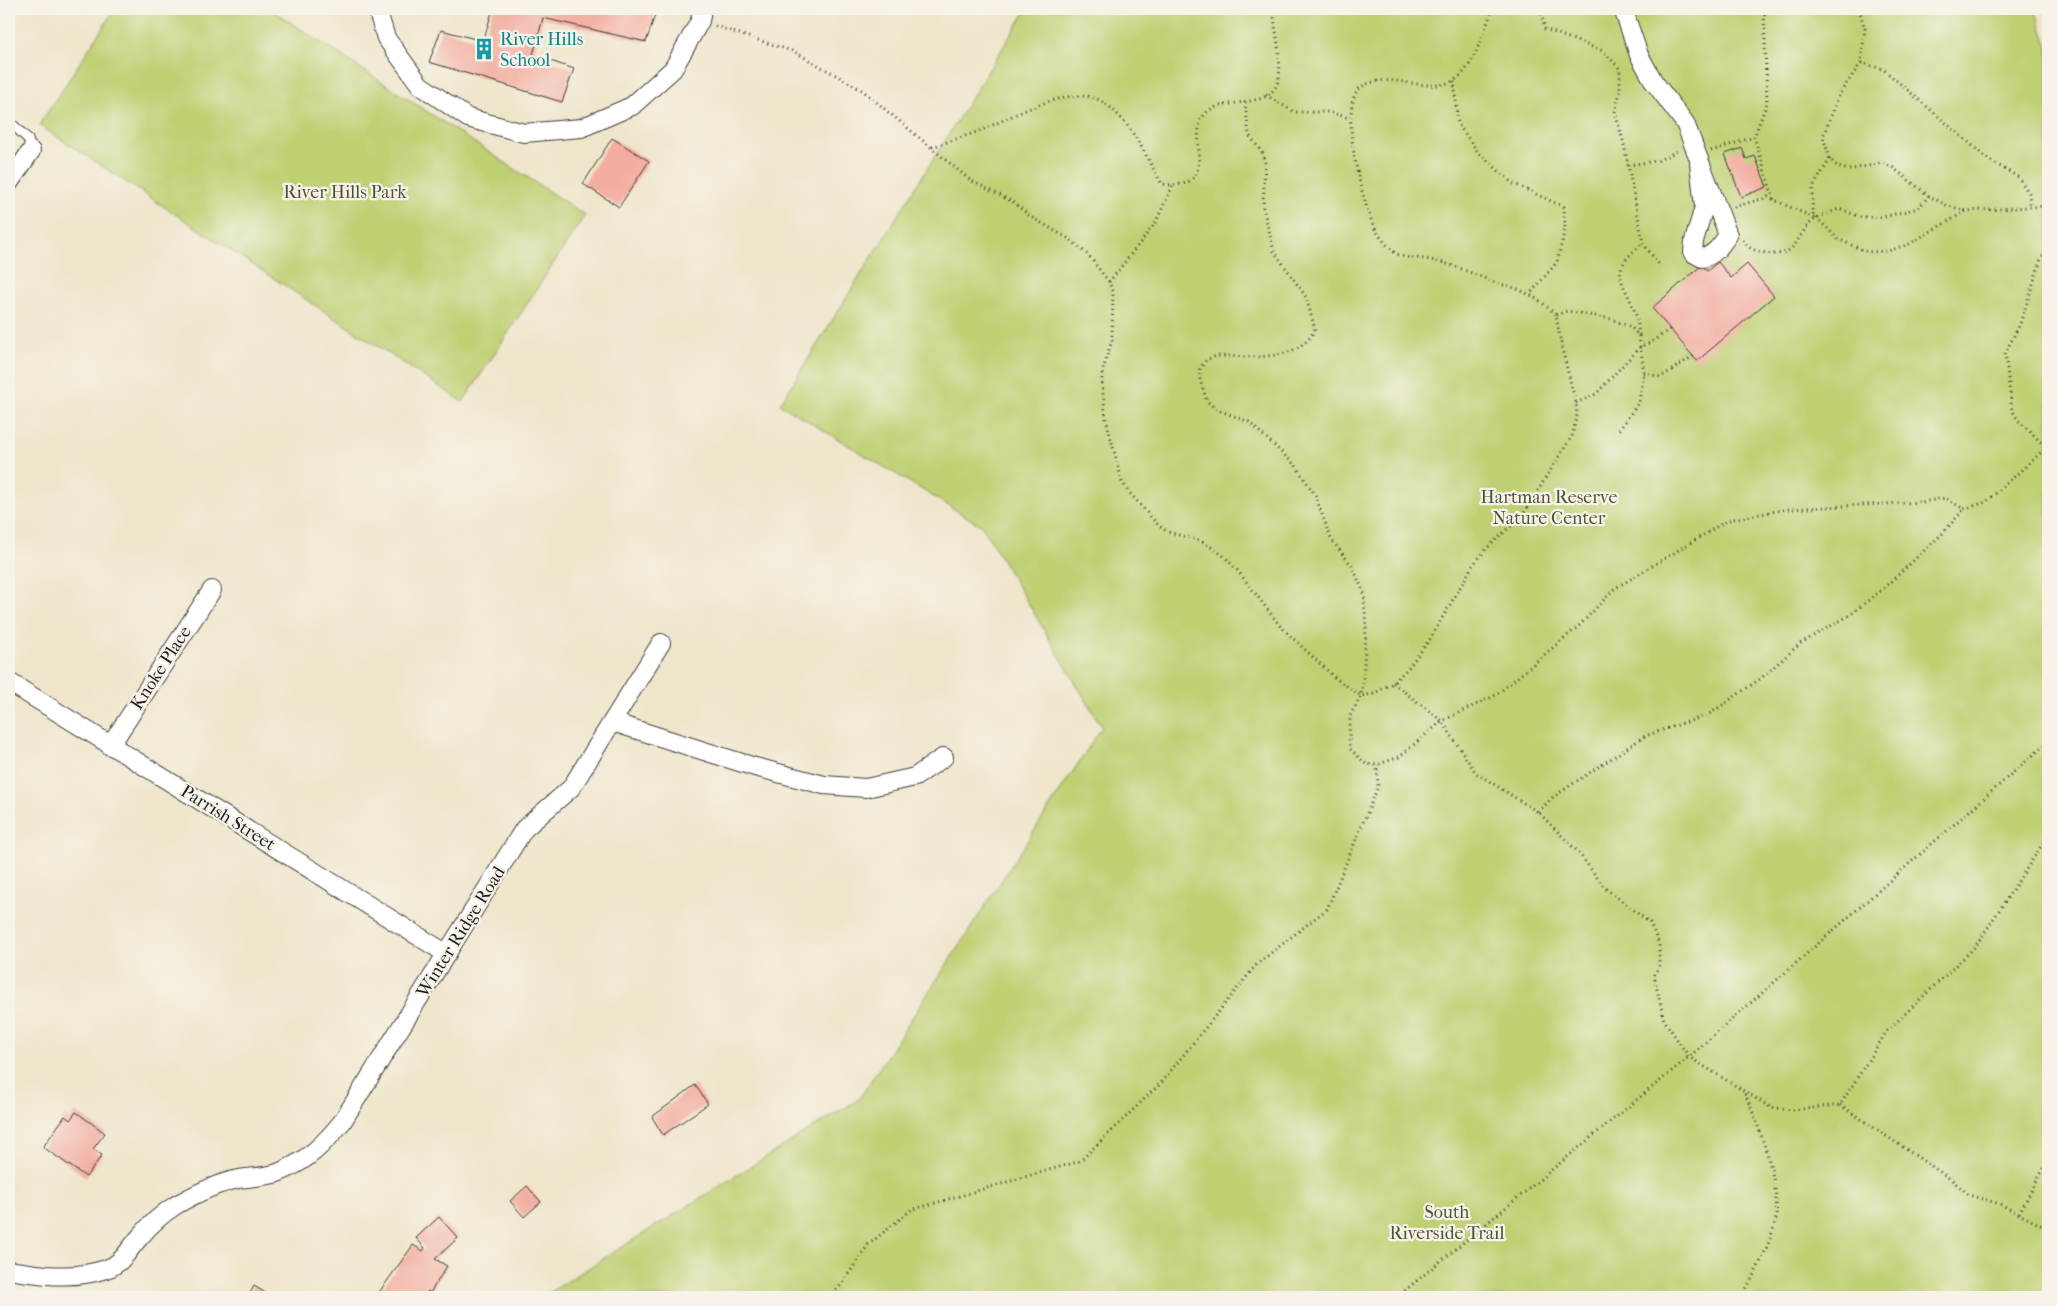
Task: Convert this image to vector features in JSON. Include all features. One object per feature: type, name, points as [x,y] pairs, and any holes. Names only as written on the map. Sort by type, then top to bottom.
[{"type":"street","points":[[377,9],[386,38],[420,85],[468,118],[524,133],[581,128],[632,106],[673,69],[701,15]]},
{"type":"street","points":[[1623,9],[1639,55],[1654,82],[1685,123],[1698,159]]},
{"type":"street","points":[[9,183],[31,151]]},
{"type":"street","name":"Knoke Place","points":[[110,746],[212,590]]},
{"type":"street","name":"Winter Ridge Road","points":[[9,1270],[46,1276],[71,1277],[109,1268],[124,1257],[139,1237],[175,1206],[222,1184],[279,1173],[308,1157],[322,1146],[342,1122],[524,830],[571,788],[661,643]]},
{"type":"street","name":"Parrish Street","points":[[9,682],[447,954]]},
{"type":"street","points":[[612,722],[755,767],[824,785],[866,788],[915,777],[944,757]]},
{"type":"lane","points":[[9,121],[28,139],[31,151]]},
{"type":"path","points":[[931,147],[980,130],[1028,108],[1061,98],[1094,98],[1103,102],[1127,126],[1162,184],[1184,183],[1193,177],[1199,168],[1200,124],[1203,114],[1212,108],[1245,102],[1266,95],[1275,88],[1280,67],[1273,9]]},
{"type":"path","points":[[701,15],[794,52],[862,90],[970,180],[1013,202],[1031,217],[1071,240],[1088,256],[1109,282],[1113,294],[1112,340],[1102,374],[1102,385],[1106,419],[1122,482],[1159,526],[1168,532],[1202,541],[1223,555],[1238,571],[1281,627],[1334,677],[1362,696],[1373,694],[1393,683],[1430,638],[1472,566],[1488,547],[1522,516],[1572,436],[1577,415],[1556,315],[1530,294],[1433,260],[1401,257],[1392,250],[1377,232],[1357,166],[1349,118],[1353,94],[1362,86],[1385,79],[1430,85],[1454,81],[1463,73],[1474,54],[1493,9]]},
{"type":"path","points":[[1540,9],[1545,29],[1603,51],[1620,69],[1620,92],[1615,112],[1628,165],[1643,242],[1661,268]]},
{"type":"path","points":[[1764,9],[1767,103],[1754,137],[1774,200]]},
{"type":"path","points":[[1859,9],[1865,29],[1861,63],[1840,93],[1823,137],[1830,159],[1838,167],[1849,170],[1881,163],[1892,167],[1929,196],[1946,205],[1966,211],[2030,206],[2046,206],[2048,210]]},
{"type":"path","points":[[1861,63],[1883,69],[1989,160],[2018,177],[2029,193],[2030,206]]},
{"type":"path","points":[[1454,81],[1458,124],[1478,152],[1512,183],[1564,207],[1565,229],[1557,262],[1530,294]]},
{"type":"path","points":[[1266,95],[1294,112],[1329,112],[1349,118]]},
{"type":"path","points":[[1245,102],[1249,135],[1262,152],[1265,163],[1263,207],[1274,251],[1306,297],[1315,329],[1310,340],[1282,355],[1216,356],[1206,360],[1200,369],[1200,380],[1207,401],[1216,408],[1249,422],[1296,466],[1315,496],[1331,539],[1352,566],[1364,593],[1366,628],[1362,696],[1350,716],[1350,749],[1366,764],[1377,765],[1399,757],[1442,721],[1496,695],[1580,625],[1614,590],[1728,520],[1787,510],[1922,502],[1945,498],[1964,509]]},
{"type":"path","points":[[1698,159],[1754,137]]},
{"type":"path","points":[[1628,165],[1657,161],[1676,151]]},
{"type":"path","points":[[1830,159],[1813,187],[1812,213],[1838,239],[1866,252],[1888,251],[1909,244],[1966,211]]},
{"type":"path","points":[[1109,282],[1155,224],[1173,185]]},
{"type":"path","points":[[1742,239],[1746,246],[1756,252],[1778,255],[1789,252],[1816,219],[1839,209],[1861,217],[1884,217],[1918,208],[1929,196]]},
{"type":"path","points":[[1732,208],[1768,198],[1816,219]]},
{"type":"path","points":[[1617,433],[1639,402],[1644,373],[1636,316],[1620,282],[1622,267],[1631,253],[1643,242]]},
{"type":"path","points":[[1538,812],[1553,797],[1645,736],[1708,715],[1760,679],[1802,643],[1850,615],[1884,588],[1942,534],[1964,509],[1986,502],[2047,449],[2018,420],[2012,410],[2005,354],[2020,324],[2041,259],[2048,247]]},
{"type":"path","points":[[1556,315],[1567,311],[1611,318],[1631,327],[1639,336]]},
{"type":"path","points":[[1576,403],[1596,394],[1641,346],[1650,343],[1670,329]]},
{"type":"path","points":[[1644,373],[1661,376],[1693,356]]},
{"type":"path","points":[[1393,683],[1442,721],[1476,773],[1538,812],[1578,852],[1605,888],[1650,923],[1659,944],[1659,966],[1654,976],[1664,1020],[1689,1057],[1770,1106],[1785,1109],[1840,1105],[1952,1180],[1969,1195],[2000,1204],[2048,1229]]},
{"type":"path","points":[[1397,1297],[1689,1057],[2048,742]]},
{"type":"path","points":[[829,1297],[841,1285],[868,1245],[910,1210],[1080,1162],[1160,1084],[1257,964],[1326,909],[1378,787],[1377,765]]},
{"type":"path","points":[[1840,1105],[1887,1031],[1975,948],[2048,836]]},
{"type":"path","points":[[1740,1297],[1770,1236],[1776,1217],[1776,1196],[1767,1153],[1744,1091]]},
{"type":"path","points":[[2019,1213],[2048,1161]]},
{"type":"green space","name":"River Hills Park","points":[[115,9],[270,9],[585,215],[463,402],[39,125]]},
{"type":"green space","name":"Hartman Reserve Nature Center","points":[[1027,9],[2035,9],[2048,47],[2048,1297],[542,1297],[859,1099],[1102,727],[982,526],[780,404]]},
{"type":"building","name":"River Hills School","points":[[493,9],[657,9],[646,42],[543,18],[533,55],[574,69],[562,102],[429,62],[441,30],[483,41]]},
{"type":"building","points":[[612,138],[649,161],[619,207],[583,184]]},
{"type":"building","points":[[1742,148],[1746,159],[1755,156],[1767,187],[1741,197],[1725,154]]},
{"type":"building","points":[[1718,262],[1731,278],[1747,264],[1774,296],[1697,361],[1652,308],[1702,265],[1707,271]]},
{"type":"building","points":[[695,1085],[708,1104],[663,1135],[652,1117]]},
{"type":"building","points":[[76,1112],[105,1133],[93,1149],[102,1155],[86,1177],[43,1147],[65,1116],[70,1120]]},
{"type":"building","points":[[527,1186],[541,1202],[524,1217],[510,1201]]},
{"type":"building","points":[[439,1217],[458,1238],[435,1259],[447,1266],[430,1293],[428,1291],[425,1297],[390,1297],[380,1291],[413,1245],[423,1251],[425,1248],[416,1238]]},
{"type":"building","points":[[254,1286],[272,1297],[248,1297]]},
{"type":"place","name":"River Hills School","points":[[484,49]]},
{"type":"park label","name":"South Riverside Trail","points":[[1447,1222]]}]
